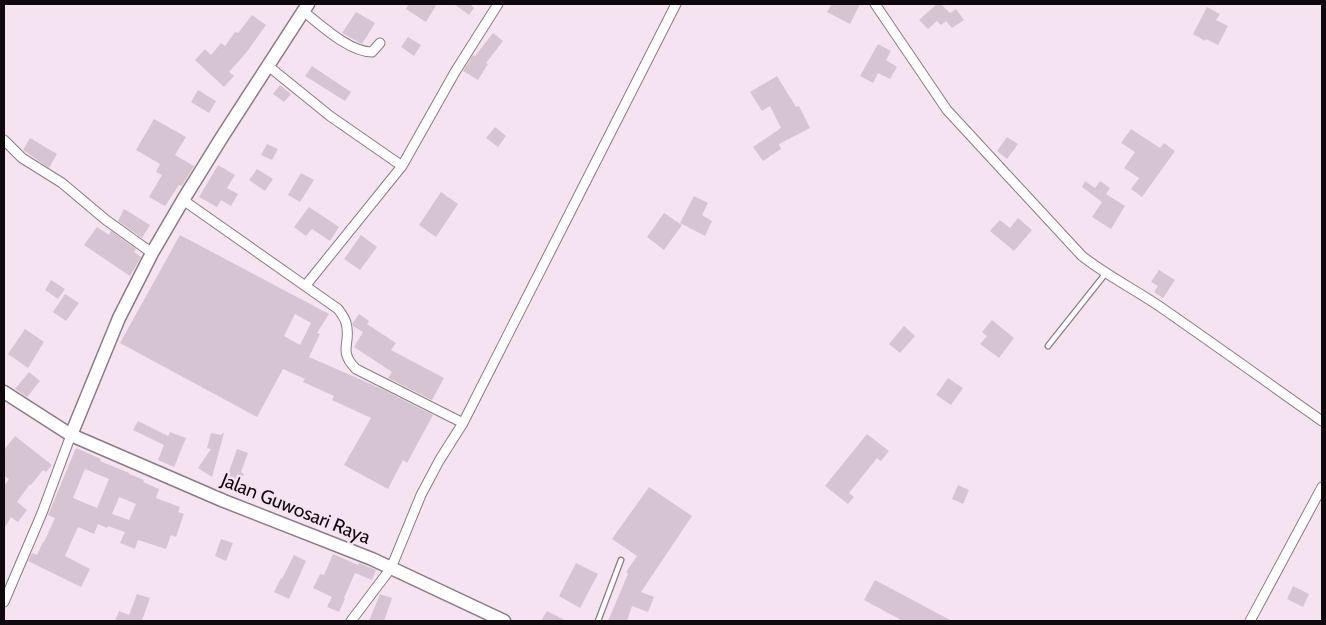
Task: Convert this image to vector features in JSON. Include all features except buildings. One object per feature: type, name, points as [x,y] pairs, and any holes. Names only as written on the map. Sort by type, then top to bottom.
[{"type":"street","points":[[306,284],[402,166],[498,4]]},
{"type":"street","points":[[351,621],[390,568],[421,495],[463,423],[676,4]]},
{"type":"street","points":[[875,4],[947,110],[964,130],[992,156],[1082,256],[1140,293],[1322,422]]},
{"type":"street","points":[[4,602],[42,513],[71,435],[119,318],[152,253],[182,200],[307,6],[331,33],[362,52],[372,52],[380,42]]},
{"type":"street","points":[[268,65],[330,116],[402,166]]},
{"type":"street","points":[[4,140],[22,158],[62,183],[106,220],[152,253]]},
{"type":"street","points":[[182,200],[251,249],[306,284],[338,309],[347,324],[346,355],[349,362],[356,369],[463,423]]},
{"type":"street","name":"Jalan Guwosari Raya","points":[[4,392],[71,435],[224,501],[372,559],[504,621]]},
{"type":"street","points":[[1250,621],[1322,487]]},
{"type":"lane","points":[[1048,346],[1106,273]]},
{"type":"lane","points":[[598,621],[621,560]]}]
